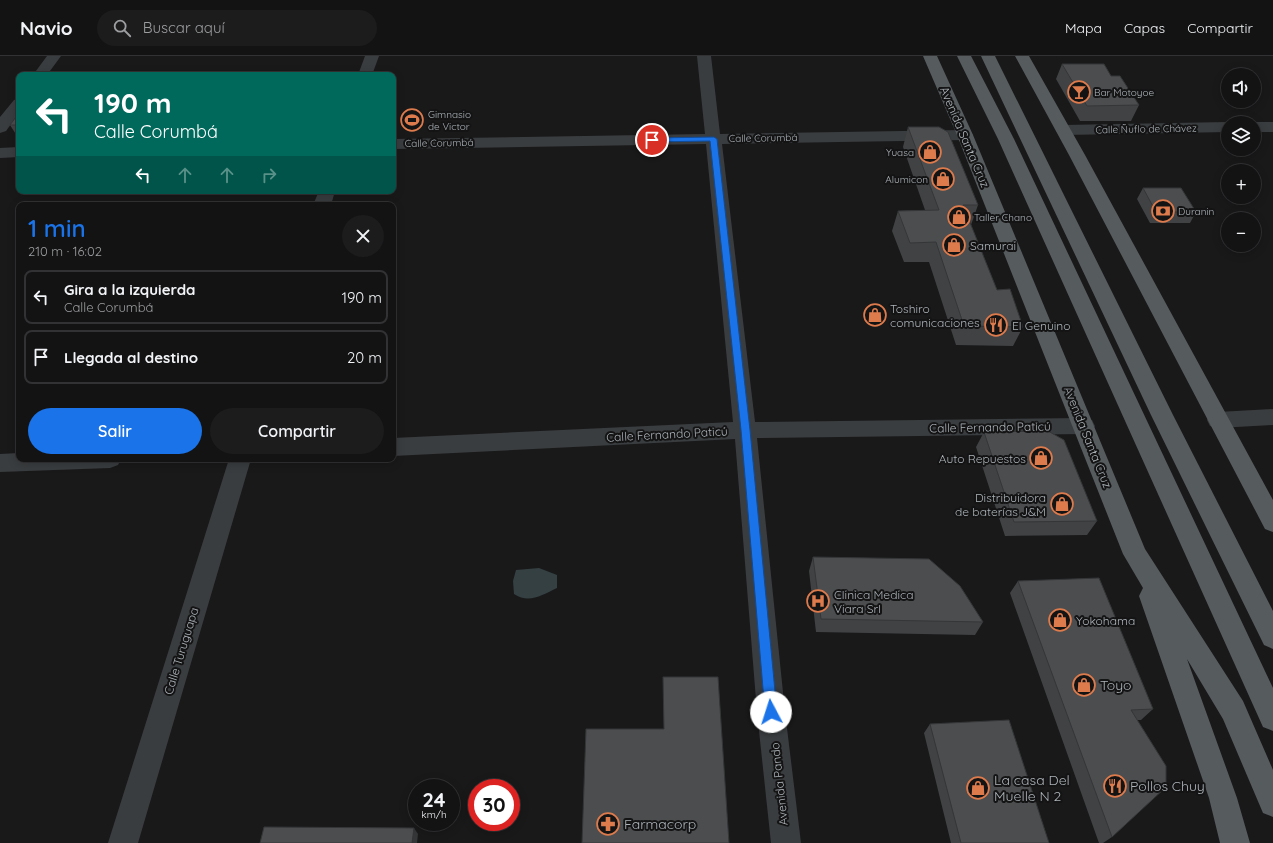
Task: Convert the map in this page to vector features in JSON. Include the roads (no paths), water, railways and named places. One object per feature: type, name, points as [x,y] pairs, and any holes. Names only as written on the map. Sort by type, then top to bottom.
[{"type":"main road","name":"Avenida Santa Cruz","points":[[930,56],[950,97],[1135,554],[1233,710],[1273,803]]},
{"type":"main road","points":[[943,56],[950,97]]},
{"type":"main road","points":[[964,56],[1006,140],[1273,718]]},
{"type":"main road","points":[[988,56],[1162,415],[1273,637]]},
{"type":"main road","points":[[1001,56],[1004,89]]},
{"type":"main road","points":[[1022,56],[1064,130],[1273,522]]},
{"type":"main road","points":[[1135,554],[1223,798],[1234,834],[1235,843]]},
{"type":"street","points":[[42,72],[54,56]]},
{"type":"street","points":[[366,72],[372,56]]},
{"type":"street","name":"Avenida Pando","points":[[704,56],[745,430],[771,712],[786,843]]},
{"type":"street","points":[[0,128],[16,107]]},
{"type":"street","name":"Calle Ñuflo de Chávez","points":[[1064,130],[1221,127]]},
{"type":"street","points":[[1261,127],[1273,127]]},
{"type":"street","name":"Calle Corumbá","points":[[396,144],[965,135]]},
{"type":"street","points":[[0,152],[16,152]]},
{"type":"street","points":[[1218,420],[1273,417]]},
{"type":"street","name":"Calle Fernando Paticú","points":[[396,447],[745,430],[1084,426]]},
{"type":"street","points":[[0,463],[28,462]]},
{"type":"street","name":"Calle Turuguapa","points":[[123,843],[239,462]]},
{"type":"place","name":"Bar Motoyoe","points":[[1079,92]]},
{"type":"place","name":"Gimnasio de Victor","points":[[412,120]]},
{"type":"place","name":"Yuasa","points":[[930,152]]},
{"type":"place","name":"Alumicon","points":[[943,179]]},
{"type":"place","name":"Duranin","points":[[1163,211]]},
{"type":"place","name":"Taller Chano","points":[[959,217]]},
{"type":"place","name":"Samurai","points":[[954,245]]},
{"type":"place","name":"Toshiro comunicaciones","points":[[875,315]]},
{"type":"place","name":"El Genuino","points":[[996,325]]},
{"type":"place","name":"Auto Repuestos","points":[[1041,458]]},
{"type":"place","name":"Distribuidora de baterías J&M","points":[[1062,504]]},
{"type":"place","name":"Clinica Medica Viara Srl","points":[[818,601]]},
{"type":"place","name":"Yokohama","points":[[1060,620]]},
{"type":"place","name":"Toyo","points":[[1084,685]]},
{"type":"place","name":"Pollos Chuy","points":[[1115,786]]},
{"type":"place","name":"La casa Del Muelle N 2","points":[[978,788]]},
{"type":"place","name":"Farmacorp","points":[[608,824]]}]
